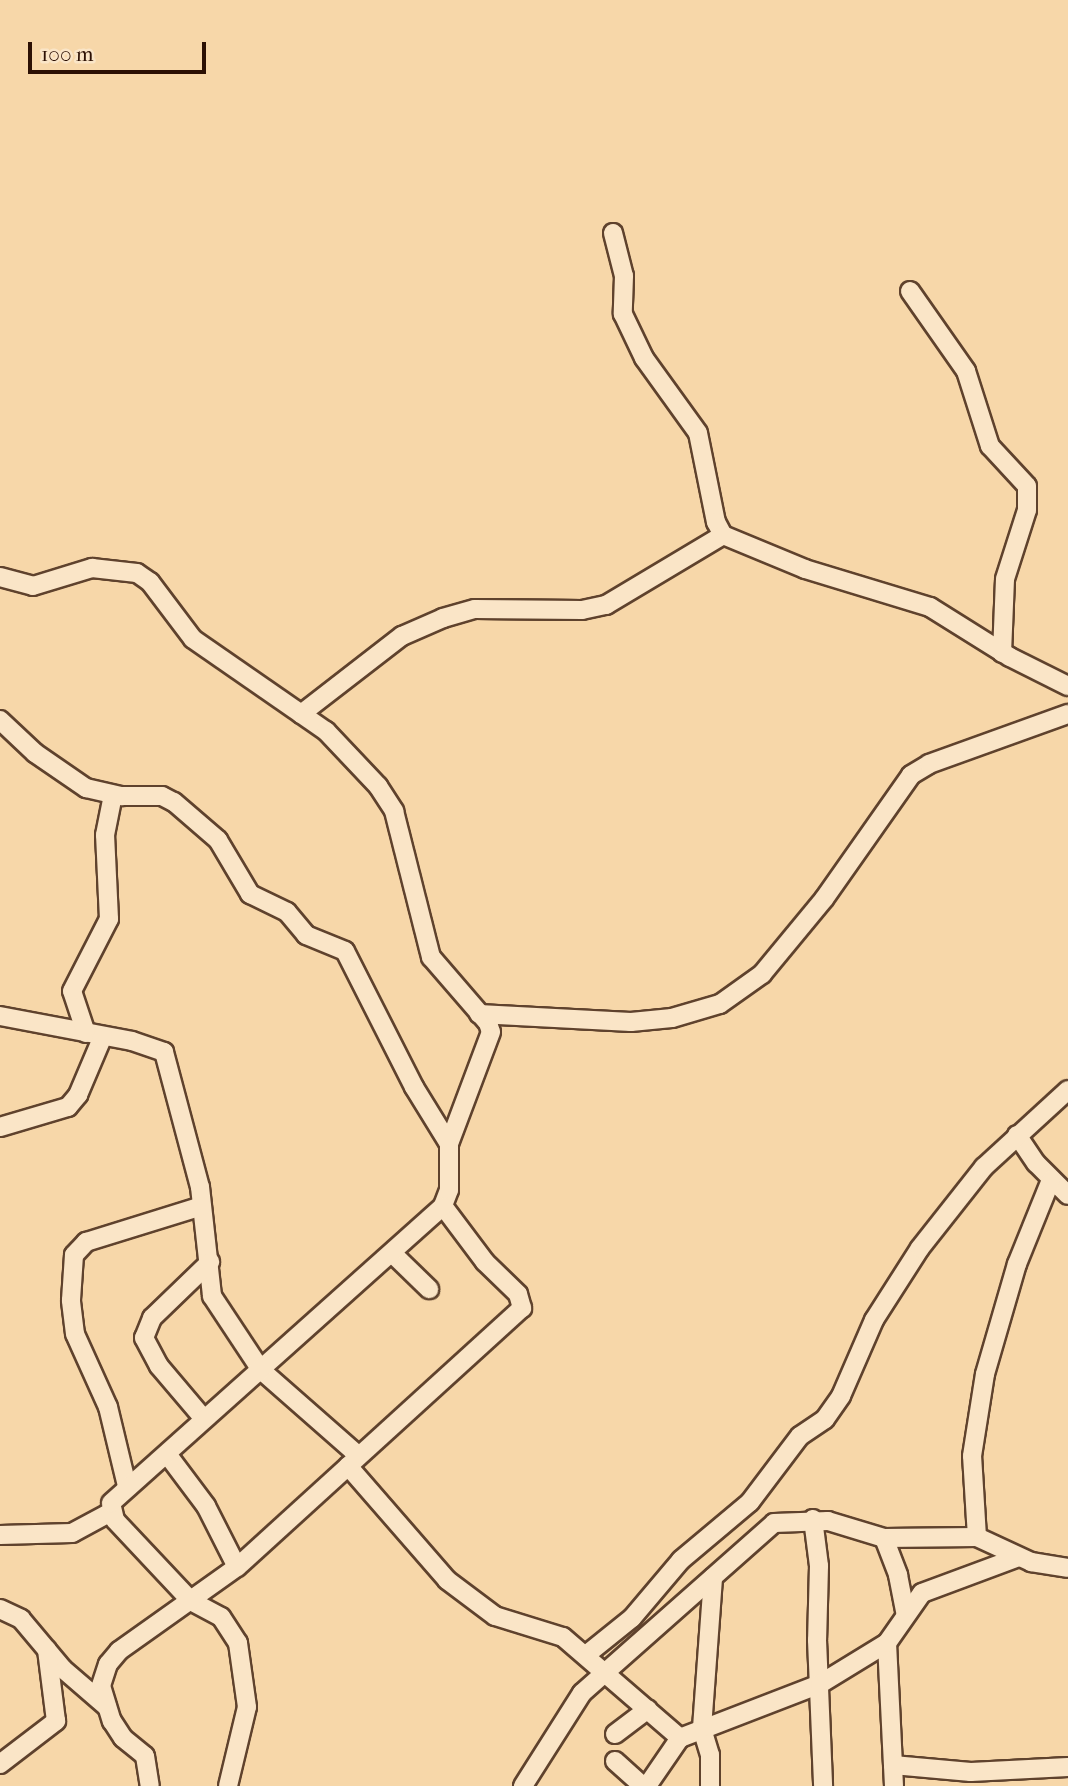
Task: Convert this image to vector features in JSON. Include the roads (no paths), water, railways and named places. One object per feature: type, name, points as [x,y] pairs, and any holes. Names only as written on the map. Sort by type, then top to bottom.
[{"type":"street","points":[[613,233],[624,276],[623,314],[644,358],[698,433],[716,522],[723,535],[804,569],[930,607],[1002,653],[1068,685]]},
{"type":"street","points":[[910,291],[966,371],[990,446],[1027,486],[1027,510],[1005,579],[1002,653]]},
{"type":"street","points":[[301,713],[402,636],[443,618],[475,609],[582,610],[606,606],[723,535]]},
{"type":"street","points":[[0,577],[33,586],[92,568],[137,573],[150,582],[194,639],[301,713],[352,758],[394,811],[414,876],[430,957],[488,1023],[491,1040],[449,1144],[449,1190],[443,1206],[167,1454],[114,1497],[111,1512]]},
{"type":"street","points":[[479,1014],[631,1021],[672,1018],[720,1003],[762,974],[824,899],[911,775],[929,764],[1068,714]]},
{"type":"street","points":[[0,720],[64,774],[86,788],[113,795],[162,796],[174,802],[225,848],[250,894],[287,912],[306,935],[345,951],[414,1087],[449,1144]]},
{"type":"street","points":[[0,1127],[68,1107],[78,1095],[95,1035],[72,991],[109,919],[105,835],[113,795]]},
{"type":"street","points":[[0,1016],[157,1047],[167,1058],[202,1206],[212,1296],[261,1370],[353,1461],[447,1580],[495,1616],[563,1637],[607,1671],[680,1738]]},
{"type":"street","points":[[586,1656],[632,1618],[681,1560],[750,1502],[806,1430],[825,1419],[892,1290],[963,1192],[1017,1135],[1068,1090]]},
{"type":"street","points":[[1017,1135],[1051,1180],[1068,1195]]},
{"type":"street","points":[[977,1537],[972,1456],[985,1374],[1017,1264],[1051,1180]]},
{"type":"street","points":[[127,1486],[108,1407],[75,1334],[74,1255],[86,1242],[202,1206]]},
{"type":"street","points":[[150,1786],[145,1756],[115,1729],[107,1707],[101,1682],[108,1664],[119,1651],[237,1567],[522,1308],[518,1294],[485,1262],[443,1206]]},
{"type":"street","points":[[392,1253],[429,1289]]},
{"type":"street","points":[[204,1419],[159,1366],[144,1338],[152,1318],[210,1262]]},
{"type":"street","points":[[167,1454],[206,1506],[237,1567]]},
{"type":"street","points":[[0,1535],[72,1532],[111,1512]]},
{"type":"street","points":[[111,1512],[191,1601],[220,1617],[242,1656],[244,1727],[228,1786]]},
{"type":"street","points":[[813,1519],[819,1566],[824,1786]]},
{"type":"street","points":[[523,1786],[540,1764],[563,1717],[607,1671],[764,1528],[813,1519],[884,1538],[977,1537],[1020,1557],[1068,1567]]},
{"type":"street","points":[[884,1538],[905,1612]]},
{"type":"street","points":[[615,1761],[645,1786],[680,1738],[820,1684],[887,1643],[905,1612],[922,1593],[942,1583],[1020,1557]]},
{"type":"street","points":[[710,1786],[710,1755],[702,1728],[713,1577]]},
{"type":"street","points":[[0,1609],[21,1619],[47,1650],[107,1707]]},
{"type":"street","points":[[887,1643],[894,1786]]},
{"type":"street","points":[[0,1764],[56,1721],[47,1650]]},
{"type":"street","points":[[615,1734],[648,1709]]},
{"type":"street","points":[[893,1765],[971,1772],[1068,1767]]}]
